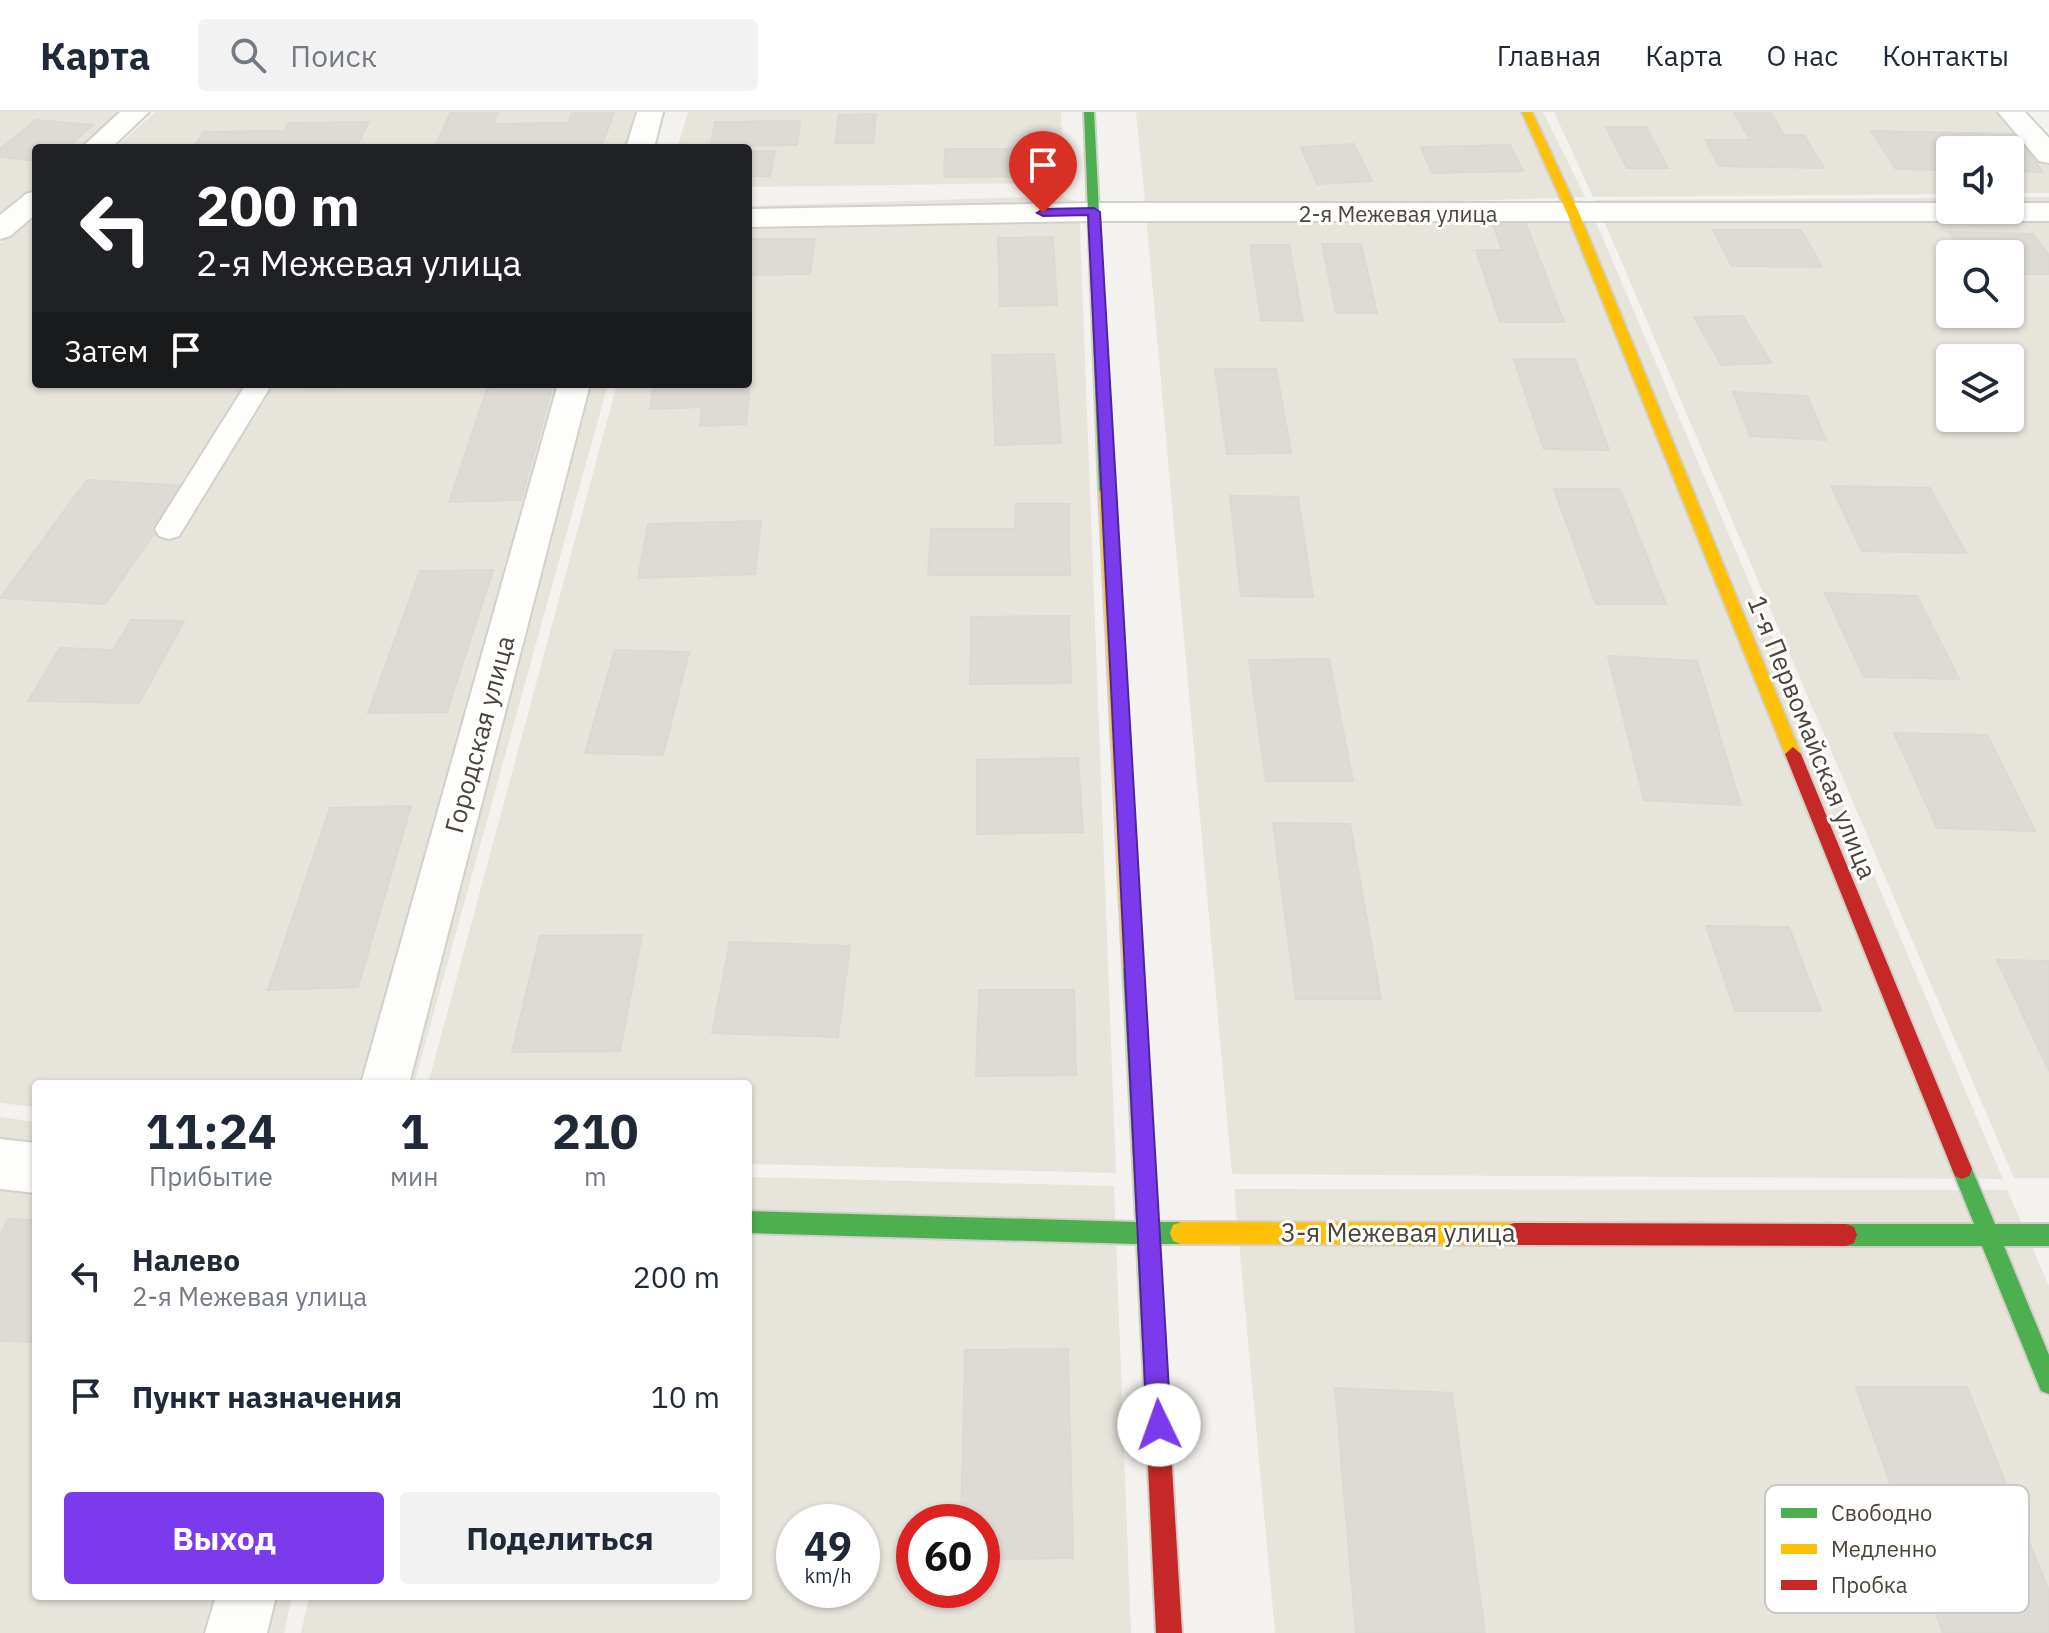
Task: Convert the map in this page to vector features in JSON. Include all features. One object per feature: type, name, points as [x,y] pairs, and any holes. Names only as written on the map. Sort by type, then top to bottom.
[{"type":"street","points":[[100,144],[136,112]]},
{"type":"street","points":[[641,144],[650,112]]},
{"type":"street","points":[[1089,112],[1169,1633]]},
{"type":"street","name":"1-я Первомайская улица","points":[[1527,112],[1573,213],[2049,1383]]},
{"type":"street","points":[[2011,112],[2049,155]]},
{"type":"street","name":"2-я Межевая улица","points":[[752,218],[1094,212],[2049,212]]},
{"type":"street","name":"Городская улица","points":[[386,1080],[573,388]]},
{"type":"street","points":[[0,1164],[32,1168]]},
{"type":"street","name":"3-я Межевая улица","points":[[752,1222],[1147,1233],[2049,1235]]},
{"type":"street","points":[[236,1633],[245,1600]]},
{"type":"lane","points":[[169,529],[257,388]]},
{"type":"shaded area","points":[[0,112],[146,112],[110,144],[32,144],[32,214],[0,236]]},
{"type":"shaded area","points":[[155,112],[665,112],[656,144],[119,144]]},
{"type":"shaded area","points":[[688,112],[1061,112],[1064,177],[1036,183],[752,187],[752,144],[678,144]]},
{"type":"shaded area","points":[[1136,112],[1543,112],[1585,197],[1146,211]]},
{"type":"shaded area","points":[[1554,112],[2021,112],[2049,142],[2049,193],[2024,193],[2024,136],[1936,136],[1936,194],[1593,197]]},
{"type":"shaded area","points":[[1062,196],[1079,203],[1116,1173],[752,1164],[752,1080],[429,1080],[616,388],[752,388],[752,206]]},
{"type":"shaded area","points":[[2024,197],[2049,197],[2049,1178],[2014,1178],[1595,200],[1936,198],[1936,224],[2024,224]]},
{"type":"shaded area","points":[[1587,201],[2003,1179],[1232,1174],[1146,215]]},
{"type":"shaded area","points":[[32,221],[32,388],[607,388],[415,1080],[32,1080],[32,1107],[0,1103],[0,243]]},
{"type":"shaded area","points":[[0,1117],[32,1121],[32,1600],[291,1600],[284,1633],[0,1633]]},
{"type":"shaded area","points":[[752,1177],[1114,1186],[1131,1633],[301,1633],[308,1600],[752,1600]]},
{"type":"shaded area","points":[[1234,1189],[2007,1190],[2049,1286],[2049,1633],[1275,1633]]},
{"type":"building","points":[[451,112],[498,112],[493,124],[568,123],[572,112],[614,112],[602,144],[436,144]]},
{"type":"building","points":[[1734,112],[1771,112],[1784,135],[1804,135],[1824,168],[1719,166],[1705,140],[1750,140]]},
{"type":"building","points":[[876,114],[873,143],[835,143],[839,115]]},
{"type":"building","points":[[36,120],[93,125],[72,144],[32,144],[32,161],[0,157],[0,149]]},
{"type":"building","points":[[800,121],[797,145],[711,144],[715,122]]},
{"type":"building","points":[[369,122],[358,144],[196,144],[204,132],[284,131],[289,123]]},
{"type":"building","points":[[1606,127],[1646,127],[1668,168],[1627,168]]},
{"type":"building","points":[[1871,131],[2016,136],[1936,136],[1936,170],[1896,169]]},
{"type":"building","points":[[1354,144],[1372,181],[1317,184],[1301,147]]},
{"type":"building","points":[[1510,145],[1523,171],[1432,173],[1421,147]]},
{"type":"building","points":[[2024,147],[2043,172],[2024,171]]},
{"type":"building","points":[[945,149],[1049,149],[1050,176],[944,177]]},
{"type":"building","points":[[752,151],[775,151],[770,176],[752,176]]},
{"type":"building","points":[[1493,224],[1526,224],[1564,322],[1500,322],[1476,250],[1502,250]]},
{"type":"building","points":[[1713,230],[1801,230],[1822,267],[1732,266]]},
{"type":"building","points":[[1949,232],[2033,234],[2049,255],[2049,274],[2024,274],[2024,240],[1954,240]]},
{"type":"building","points":[[1053,237],[1057,305],[1000,306],[998,238]]},
{"type":"building","points":[[752,239],[815,239],[810,274],[752,275]]},
{"type":"building","points":[[1322,244],[1361,244],[1377,313],[1336,313]]},
{"type":"building","points":[[1250,245],[1289,245],[1303,321],[1261,320]]},
{"type":"building","points":[[1743,316],[1771,363],[1721,365],[1694,317]]},
{"type":"building","points":[[1054,354],[1061,443],[995,445],[992,355]]},
{"type":"building","points":[[1514,359],[1575,359],[1609,450],[1544,449]]},
{"type":"building","points":[[1215,369],[1276,369],[1291,453],[1227,454]]},
{"type":"building","points":[[487,388],[552,388],[521,500],[449,502]]},
{"type":"building","points":[[653,388],[749,388],[746,424],[700,426],[702,407],[650,409]]},
{"type":"building","points":[[1733,392],[1807,396],[1826,440],[1750,436]]},
{"type":"building","points":[[87,480],[187,486],[105,604],[0,598]]},
{"type":"building","points":[[1831,486],[1930,488],[1966,553],[1862,551]]},
{"type":"building","points":[[1554,489],[1620,489],[1666,604],[1596,604]]},
{"type":"building","points":[[1230,496],[1298,497],[1313,597],[1241,596]]},
{"type":"building","points":[[1016,504],[1069,504],[1070,575],[928,575],[931,529],[1015,529]]},
{"type":"building","points":[[761,521],[755,574],[638,578],[648,524]]},
{"type":"building","points":[[493,570],[447,712],[368,713],[420,571]]},
{"type":"building","points":[[1825,593],[1917,596],[1959,679],[1864,677]]},
{"type":"building","points":[[1069,616],[1071,683],[970,684],[971,617]]},
{"type":"building","points":[[131,620],[184,621],[139,703],[28,701],[60,648],[113,650]]},
{"type":"building","points":[[615,650],[689,652],[663,755],[585,753]]},
{"type":"building","points":[[1608,656],[1697,661],[1741,805],[1644,800]]},
{"type":"building","points":[[1329,659],[1353,781],[1266,781],[1249,660]]},
{"type":"building","points":[[1894,733],[1987,735],[2035,831],[1937,828]]},
{"type":"building","points":[[1078,758],[1083,832],[977,834],[977,760]]},
{"type":"building","points":[[411,806],[358,987],[268,990],[330,808]]},
{"type":"building","points":[[1273,823],[1350,824],[1381,999],[1296,999]]},
{"type":"building","points":[[1706,926],[1789,927],[1821,1011],[1735,1011]]},
{"type":"building","points":[[642,935],[620,1051],[512,1052],[540,936]]},
{"type":"building","points":[[730,942],[850,946],[838,1037],[712,1033]]},
{"type":"building","points":[[1997,960],[2049,961],[2049,1071]]},
{"type":"building","points":[[979,990],[1074,990],[1076,1075],[976,1076]]},
{"type":"building","points":[[8,1219],[32,1220],[32,1342],[0,1341],[0,1236]]},
{"type":"building","points":[[1068,1349],[1073,1558],[1000,1559],[1000,1504],[961,1504],[965,1350]]},
{"type":"building","points":[[1856,1387],[1967,1387],[2006,1485],[1891,1485]]},
{"type":"building","points":[[1335,1388],[1452,1393],[1485,1633],[1356,1633]]},
{"type":"building","points":[[2029,1541],[2049,1591],[2049,1633],[1943,1633],[1936,1613],[2029,1613]]},
{"type":"traffic: fast","points":[[1089,112],[1106,491]]},
{"type":"traffic: fast","points":[[1132,967],[1160,1467]]},
{"type":"traffic: fast","points":[[1962,1169],[2049,1383]]},
{"type":"traffic: fast","points":[[752,1222],[1064,1233],[1181,1233]]},
{"type":"traffic: fast","points":[[1846,1235],[2049,1235]]},
{"type":"traffic: slow","points":[[1527,112],[1573,213],[1793,754]]},
{"type":"traffic: slow","points":[[1106,491],[1132,967]]},
{"type":"traffic: slow","points":[[1181,1233],[1514,1234]]},
{"type":"traffic: jam","points":[[1793,754],[1962,1169]]},
{"type":"traffic: jam","points":[[1514,1234],[1846,1235]]},
{"type":"traffic: jam","points":[[1160,1467],[1169,1633]]},
{"type":"route","points":[[1043,213],[1094,212],[1097,319],[1159,1425]]}]
